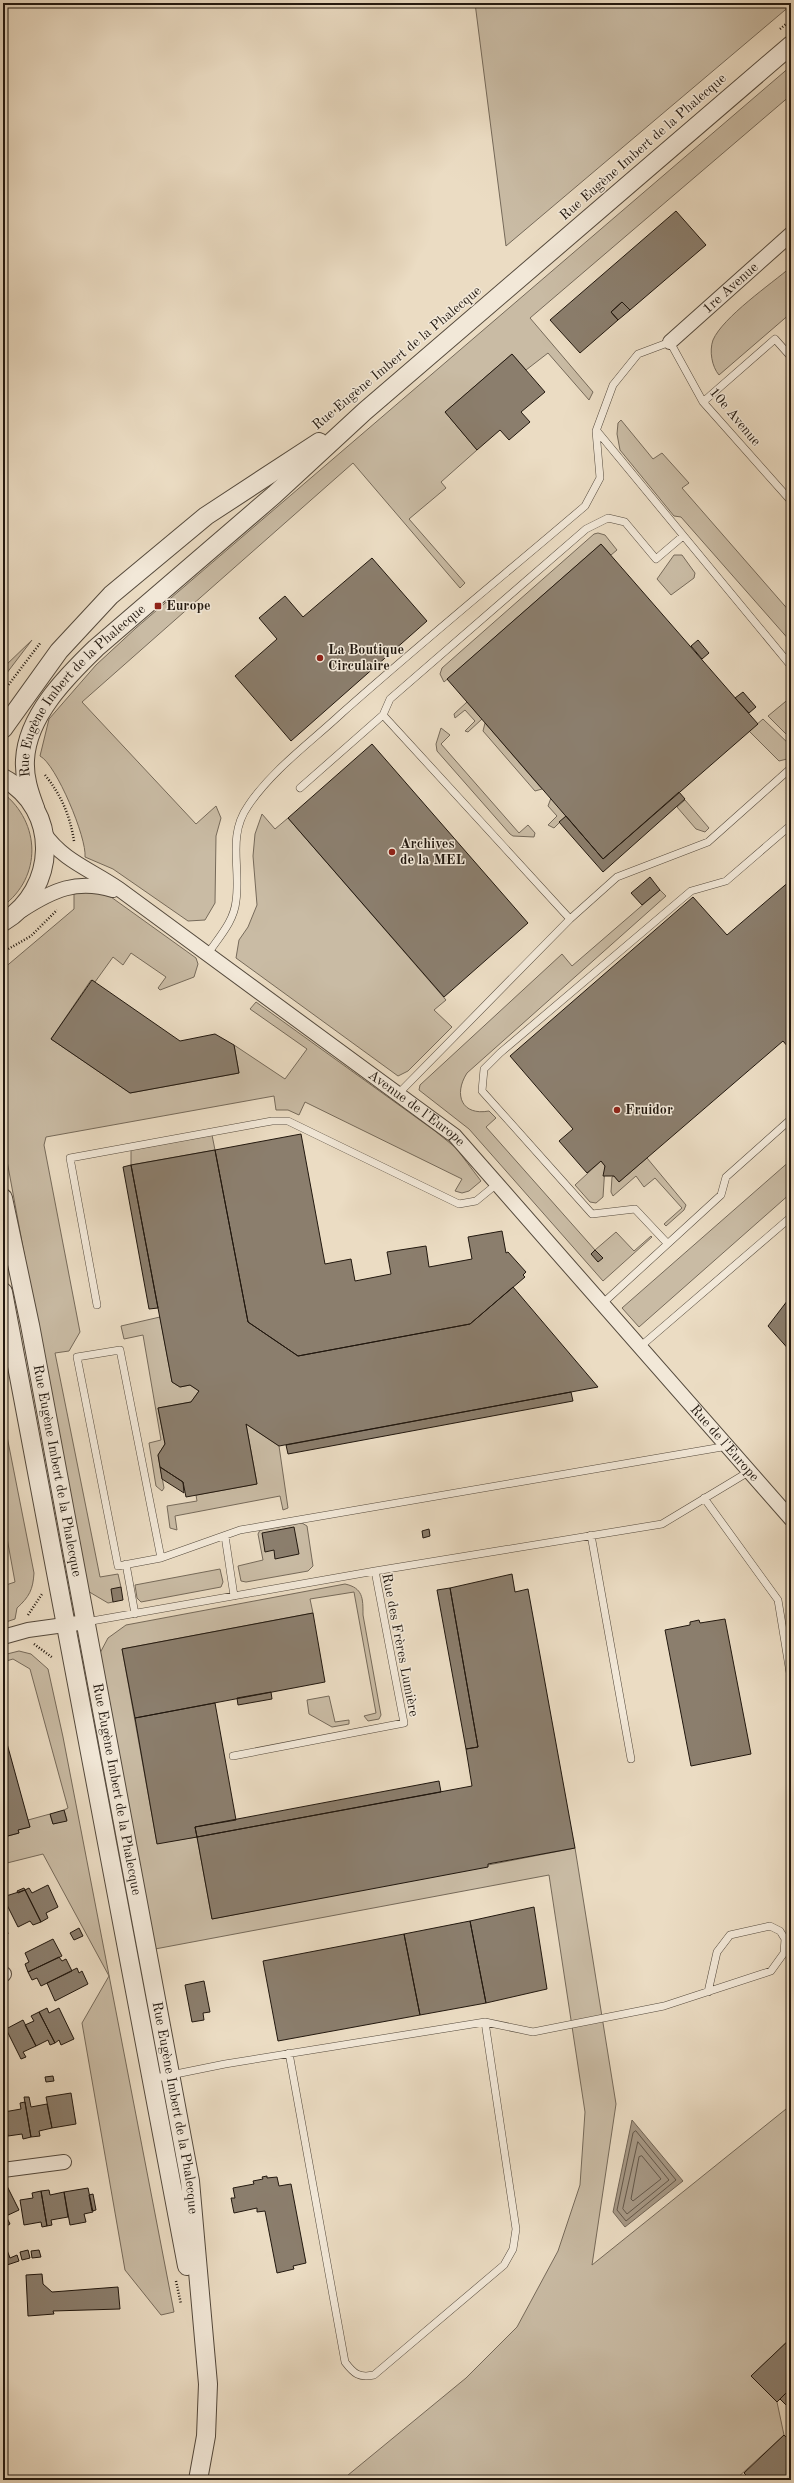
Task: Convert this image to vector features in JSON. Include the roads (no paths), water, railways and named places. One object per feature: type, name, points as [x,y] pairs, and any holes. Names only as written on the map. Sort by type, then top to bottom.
[{"type":"street","name":"Rue Eugène Imbert de la Phalecque","points":[[3,922],[18,912],[30,900],[42,876],[46,859],[44,833],[25,774],[27,744],[45,707],[76,667],[96,648],[274,495],[364,411],[791,45]]},
{"type":"street","name":"1re Avenue","points":[[670,342],[791,234]]},
{"type":"street","name":"Rue Eugène Imbert de la Phalecque","points":[[3,729],[34,682],[59,651],[111,595],[206,516],[364,411]]},
{"type":"street","points":[[3,778],[23,793],[35,808]]},
{"type":"street","name":"Avenue de l'Europe","points":[[44,833],[52,844],[69,859],[109,882],[207,955],[399,1093],[455,1136],[498,1183],[602,1304],[659,1366]]},
{"type":"street","name":"Avenue de l'Europe","points":[[18,912],[58,890],[86,884],[100,886],[130,898]]},
{"type":"street","name":"Rue Eugène Imbert de la Phalecque","points":[[3,1198],[30,1325],[190,2181],[208,2384],[206,2436],[198,2480]]},
{"type":"street","name":"Rue Eugène Imbert de la Phalecque","points":[[3,1292],[208,2384]]},
{"type":"street","name":"Rue de l'Europe","points":[[659,1366],[791,1519]]},
{"type":"street","points":[[3,1637],[28,1630],[86,1622]]},
{"type":"street","points":[[3,2170],[64,2162]]},
{"type":"lane","points":[[703,402],[775,339],[791,357]]},
{"type":"lane","name":"10e Avenue","points":[[670,342],[703,402],[791,501]]},
{"type":"lane","points":[[207,955],[229,923],[236,903],[235,843],[240,820],[247,806],[271,779],[370,689],[586,506],[600,478],[596,431],[613,385],[638,354],[670,342]]},
{"type":"lane","points":[[596,431],[791,666]]},
{"type":"lane","points":[[300,788],[383,715],[390,699],[586,529],[608,518],[625,522],[656,559],[683,536]]},
{"type":"lane","points":[[383,715],[570,919]]},
{"type":"lane","points":[[399,1093],[570,919],[617,877],[708,842],[791,768]]},
{"type":"lane","points":[[667,1243],[636,1209],[592,1214],[482,1091],[484,1069],[500,1053],[690,891],[726,881],[791,825]]},
{"type":"lane","points":[[602,1304],[721,1195],[726,1177],[791,1119]]},
{"type":"lane","points":[[97,1305],[70,1158],[272,1120],[288,1121],[459,1204],[476,1201],[498,1183]]},
{"type":"lane","points":[[641,1346],[791,1217]]},
{"type":"lane","points":[[161,1558],[120,1350],[77,1357],[118,1566],[161,1558],[240,1530],[728,1446]]},
{"type":"lane","points":[[374,1570],[662,1524],[750,1471]]},
{"type":"lane","points":[[704,1498],[778,1600],[791,1679]]},
{"type":"lane","points":[[591,1535],[631,1759]]},
{"type":"lane","points":[[225,1536],[234,1596]]},
{"type":"lane","points":[[126,1564],[135,1614]]},
{"type":"lane","name":"Rue des Frères Lumière","points":[[86,1622],[374,1570],[404,1723],[234,1756]]},
{"type":"lane","points":[[151,2079],[170,2074],[289,2053],[485,2022],[533,2032],[664,2006],[708,1992],[771,1971],[784,1953],[785,1940],[780,1931],[770,1926],[730,1936],[717,1952],[708,1992]]},
{"type":"lane","points":[[289,2053],[345,2362],[354,2374],[362,2377],[374,2375],[504,2265],[513,2249],[516,2229],[485,2022]]},
{"type":"water","points":[[632,2120],[683,2181],[625,2227],[613,2212]]},
{"type":"place","name":"Europe","points":[[158,606]]},
{"type":"place","name":"La Boutique Circulaire","points":[[320,658]]},
{"type":"place","name":"Archives de la MEL","points":[[392,852]]},
{"type":"place","name":"Fruidor","points":[[617,1110]]}]
